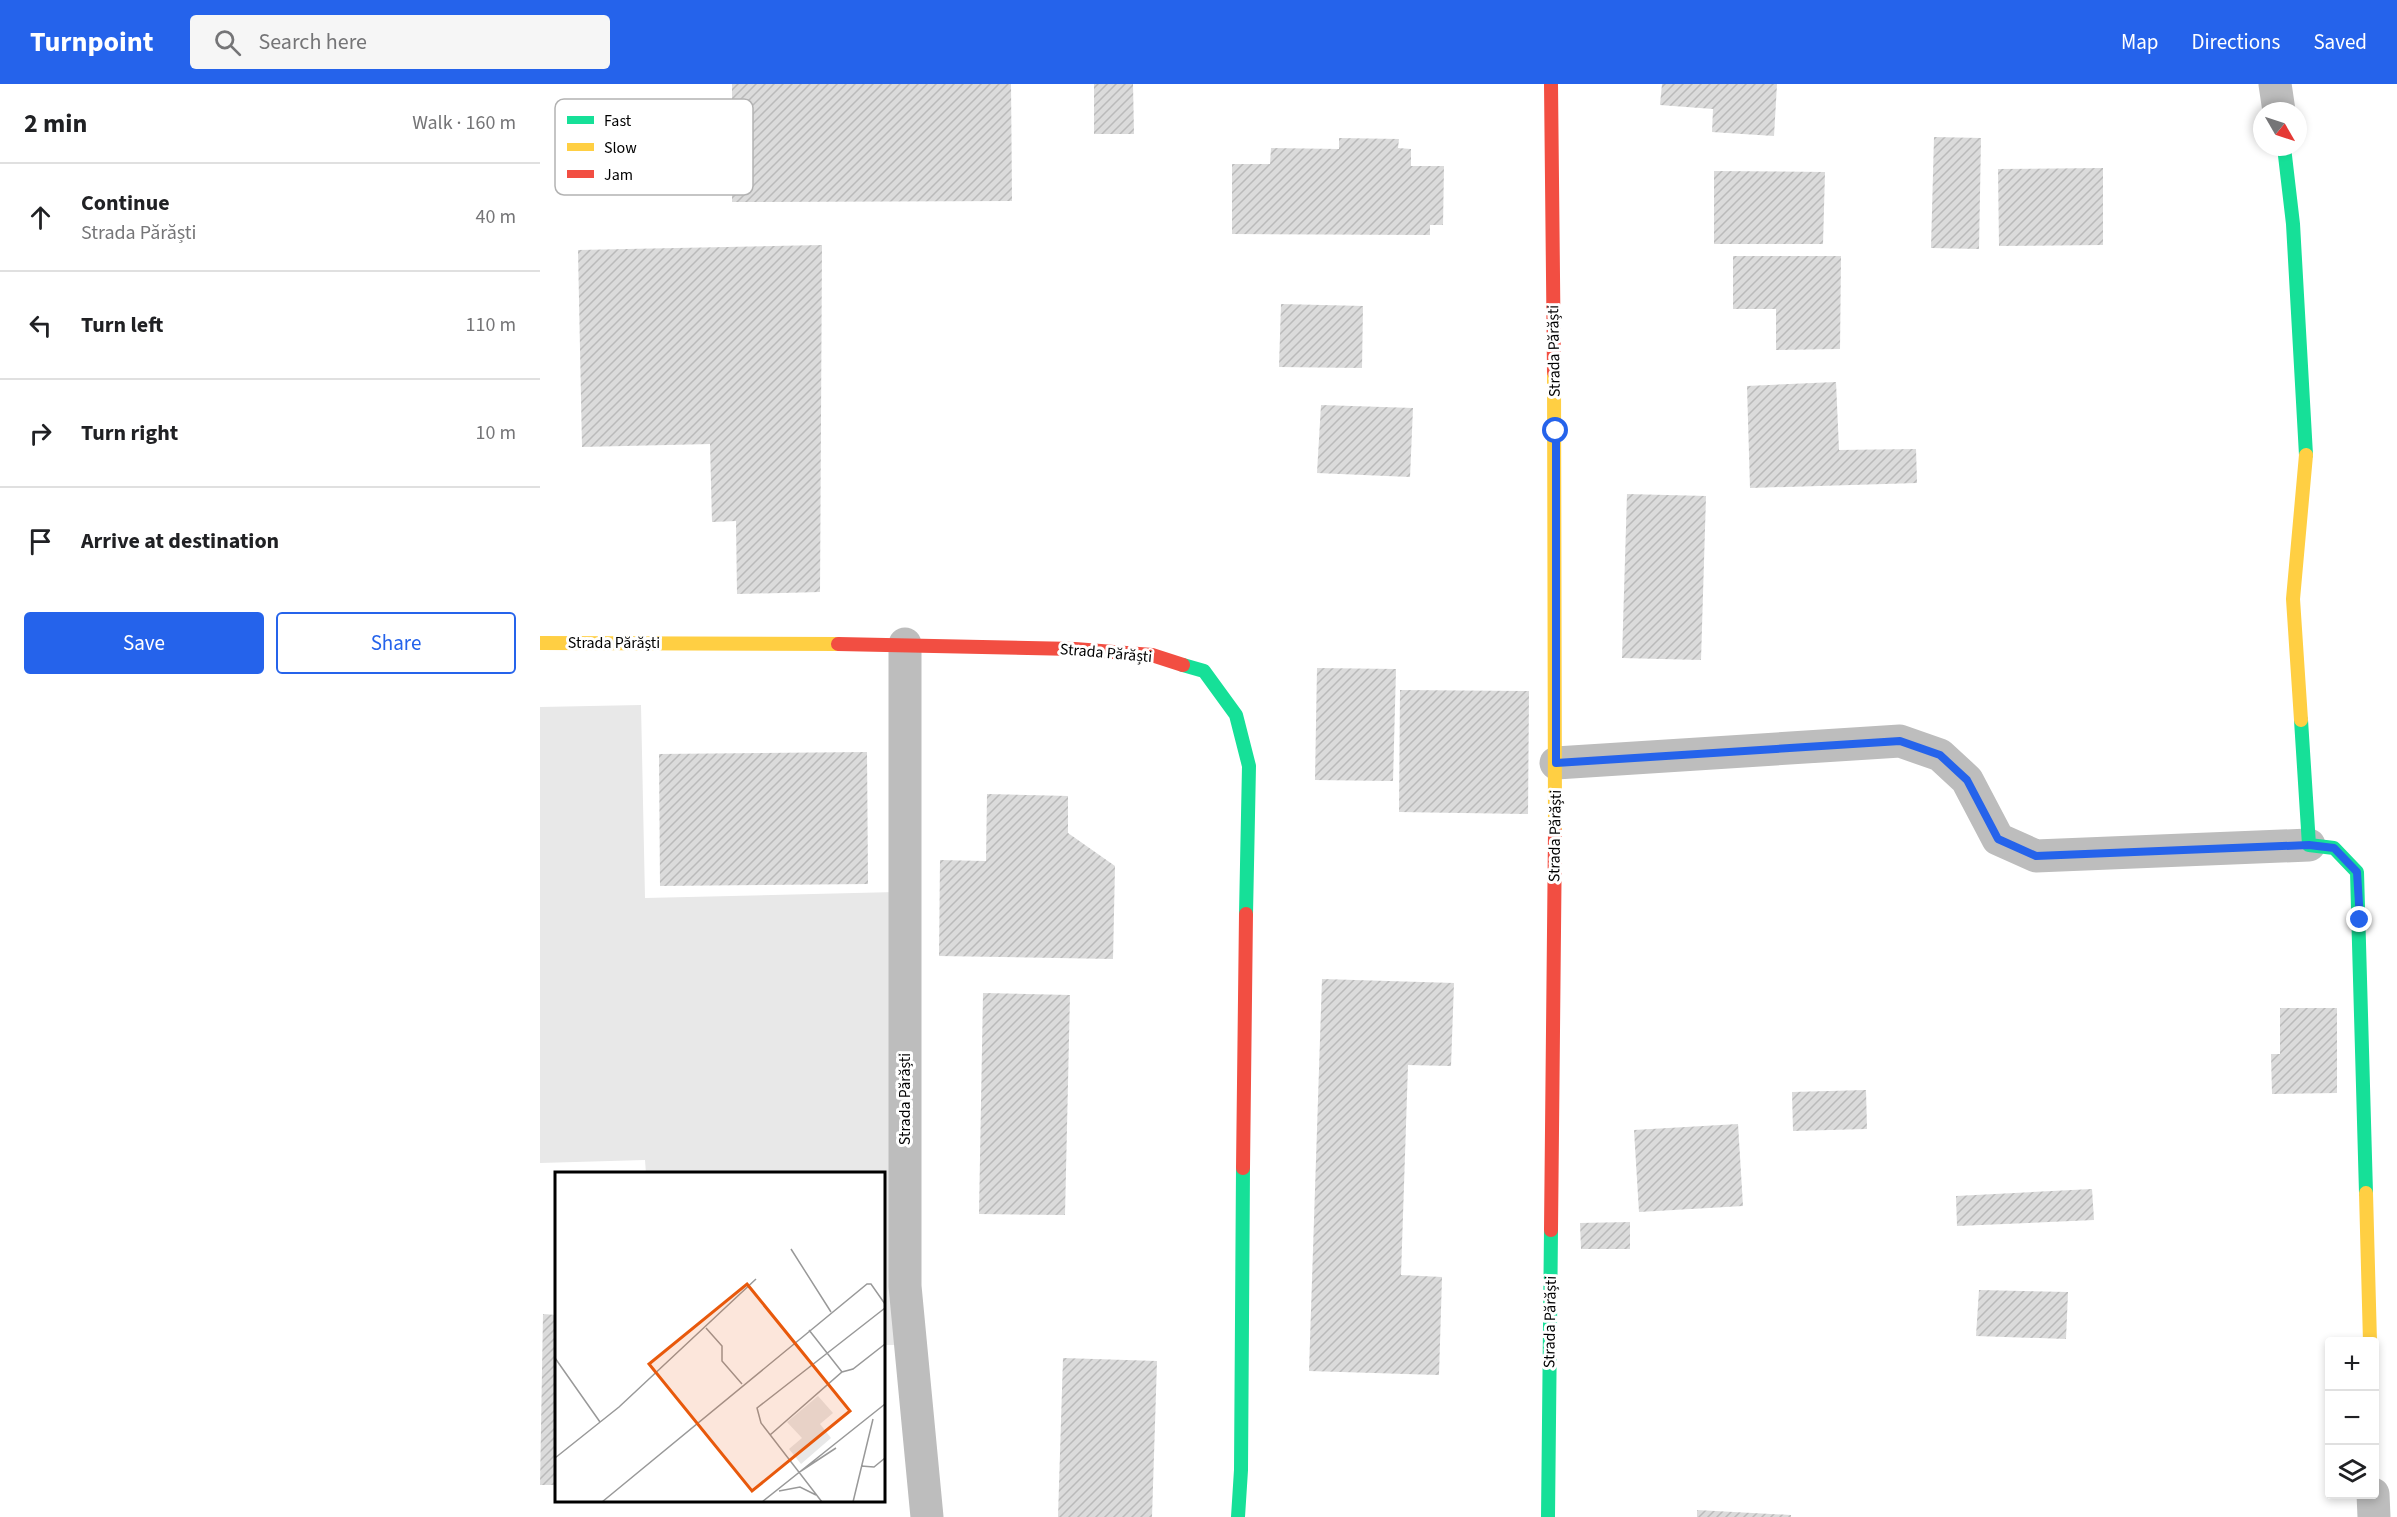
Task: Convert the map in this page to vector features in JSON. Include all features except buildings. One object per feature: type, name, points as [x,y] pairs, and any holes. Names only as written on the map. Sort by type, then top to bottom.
[{"type":"street","name":"Strada Părăști","points":[[1548,1517],[1556,763],[1556,431],[1551,84]]},
{"type":"street","points":[[2276,84],[2278,102]]},
{"type":"street","points":[[2285,156],[2293,224],[2307,465],[2294,599],[2309,845]]},
{"type":"street","name":"Strada Părăști","points":[[540,643],[904,644],[1075,649],[1152,655],[1204,671],[1236,715],[1249,766],[1244,1047],[1241,1470],[1238,1517]]},
{"type":"street","name":"Strada Părăști","points":[[904,644],[905,1286],[927,1517]]},
{"type":"street","points":[[1556,763],[1900,741],[1940,755],[1967,780],[1998,839],[2036,856],[2309,845],[2334,848],[2357,872],[2370,1337]]},
{"type":"street","points":[[2373,1499],[2374,1517]]},
{"type":"shaded area","points":[[641,705],[645,898],[896,892],[906,1345],[885,1345],[885,1172],[646,1172],[645,1160],[540,1163],[540,707]]},
{"type":"traffic: fast","points":[[2285,156],[2293,224],[2306,455]]},
{"type":"traffic: fast","points":[[1183,665],[1204,671],[1236,715],[1249,766],[1246,914]]},
{"type":"traffic: fast","points":[[2301,720],[2309,845],[2334,848],[2357,872],[2366,1193]]},
{"type":"traffic: fast","points":[[1238,1517],[1241,1470],[1243,1168]]},
{"type":"traffic: fast","points":[[1548,1517],[1551,1230]]},
{"type":"traffic: slow","points":[[1554,372],[1555,832]]},
{"type":"traffic: slow","points":[[2301,720],[2293,599],[2306,455]]},
{"type":"traffic: slow","points":[[540,643],[838,644]]},
{"type":"traffic: slow","points":[[2366,1193],[2370,1337]]},
{"type":"traffic: jam","points":[[1551,84],[1554,372]]},
{"type":"traffic: jam","points":[[838,644],[1075,649],[1152,655],[1183,665]]},
{"type":"traffic: jam","points":[[1551,1230],[1555,832]]},
{"type":"traffic: jam","points":[[1243,1168],[1246,914]]},
{"type":"route","points":[[1556,431],[1556,763],[1900,741],[1940,755],[1967,780],[1998,839],[2036,856],[2309,845],[2334,848],[2357,872],[2360,920]]}]
